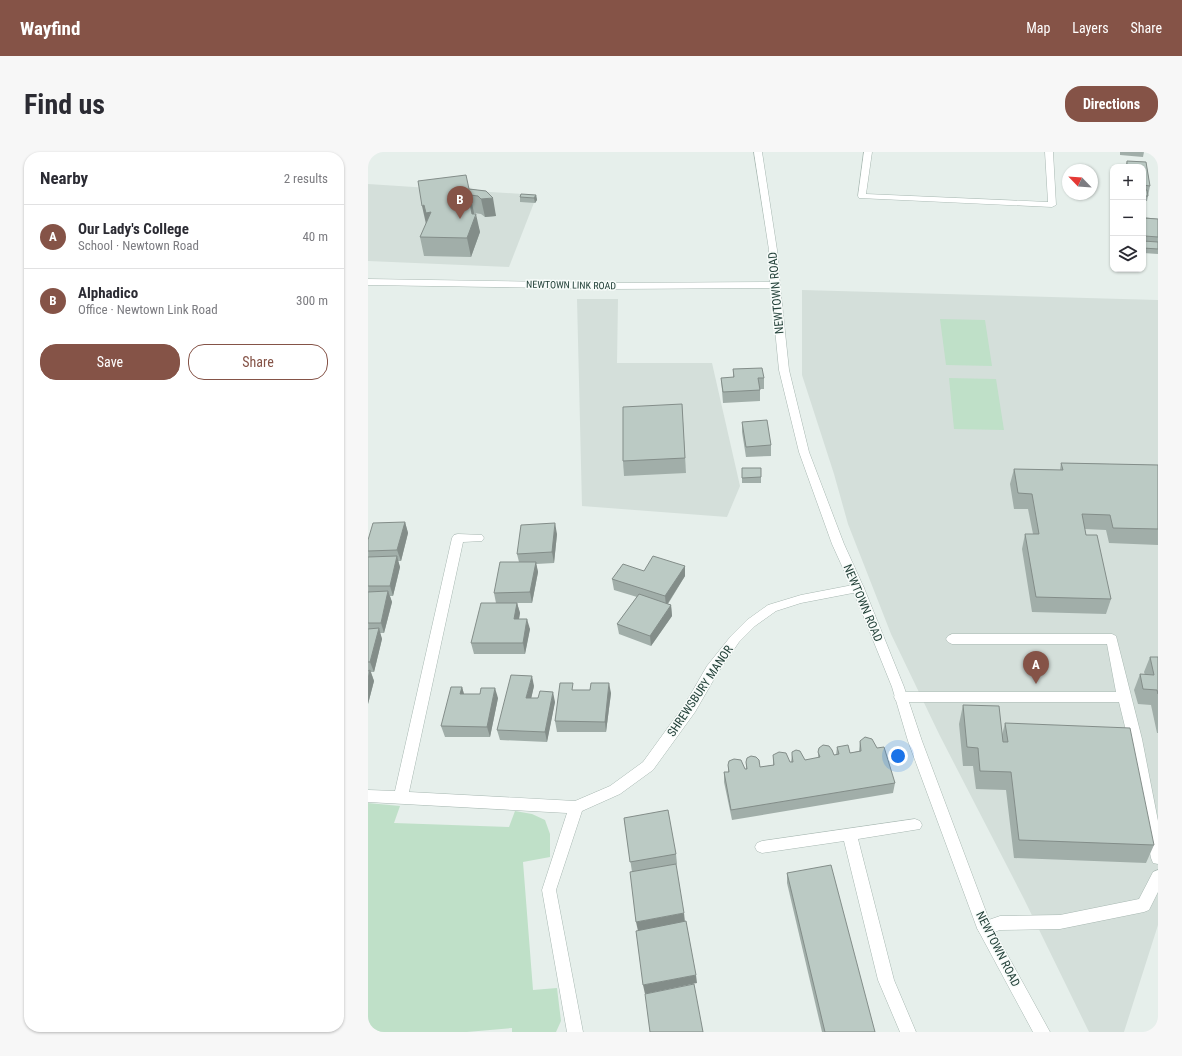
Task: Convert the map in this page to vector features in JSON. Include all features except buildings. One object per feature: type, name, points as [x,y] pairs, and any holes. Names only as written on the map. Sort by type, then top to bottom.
[{"type":"street","name":"NEWTOWN ROAD","points":[[758,152],[773,250],[775,285],[784,370],[804,452],[838,544],[858,588],[901,696],[915,742],[985,928],[1042,1032]]},
{"type":"street","points":[[868,152],[862,196],[1052,205],[1049,152]]},
{"type":"street","name":"NEWTOWN LINK ROAD","points":[[368,282],[612,286],[775,285]]},
{"type":"street","points":[[401,797],[458,538],[478,538]]},
{"type":"street","name":"SHREWSBURY MANOR","points":[[368,796],[576,807],[615,790],[648,766],[690,708],[712,670],[734,639],[751,623],[772,608],[801,598],[858,588]]},
{"type":"street","points":[[952,639],[1112,639],[1124,697],[1135,738],[1158,858]]},
{"type":"street","points":[[901,696],[1124,697]]},
{"type":"street","points":[[575,1032],[549,890],[576,807]]},
{"type":"street","points":[[762,847],[915,825]]},
{"type":"street","points":[[850,834],[886,980],[908,1032]]},
{"type":"street","points":[[985,928],[1000,923],[1060,922],[1144,905],[1158,877]]},
{"type":"shaded area","points":[[368,184],[537,195],[509,267],[368,261]]},
{"type":"shaded area","points":[[802,290],[1158,300],[1158,925],[1124,1032],[1089,1032],[1024,899],[939,734],[891,634],[848,524],[834,474],[802,375]]},
{"type":"shaded area","points":[[577,299],[618,299],[617,363],[712,363],[740,486],[727,517],[582,506]]},
{"type":"green space","points":[[940,319],[985,320],[992,366],[946,365]]},
{"type":"green space","points":[[949,378],[996,379],[1004,430],[954,429]]},
{"type":"green space","points":[[368,803],[400,806],[394,823],[509,827],[515,811],[532,814],[545,820],[550,834],[550,857],[523,862],[533,990],[557,988],[561,1021],[556,1032],[512,1032],[512,1028],[467,1032],[368,1032]]},
{"type":"place","name":"Alphadico","points":[[460,219]]},
{"type":"place","name":"Our Lady's College","points":[[1036,684]]}]
